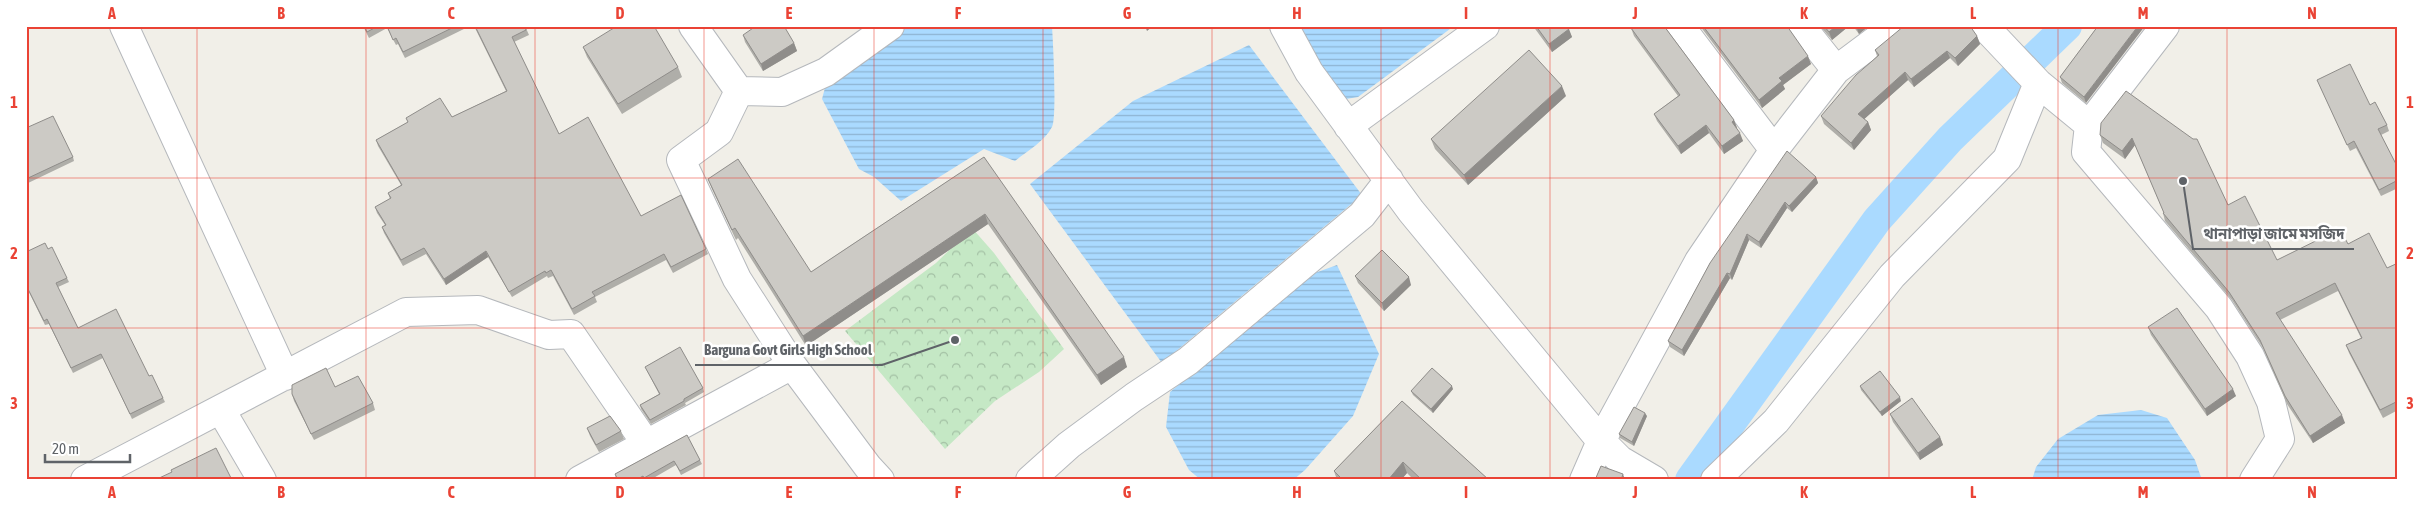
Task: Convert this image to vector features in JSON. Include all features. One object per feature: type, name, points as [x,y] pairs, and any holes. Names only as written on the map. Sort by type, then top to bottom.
[{"type":"street","points":[[124,26],[285,376]]},
{"type":"street","points":[[693,26],[739,91]]},
{"type":"street","points":[[739,91],[782,92],[826,72],[890,26]]},
{"type":"street","points":[[1284,26],[1309,72],[1389,180],[1601,441],[1620,460],[1654,480]]},
{"type":"street","points":[[1348,126],[1485,26]]},
{"type":"street","points":[[1680,26],[1774,150]]},
{"type":"street","points":[[1801,26],[1836,70]]},
{"type":"street","points":[[1584,480],[1601,441],[1699,261],[1774,150],[1836,70],[1895,26]]},
{"type":"street","points":[[1984,26],[2038,83],[2089,125]]},
{"type":"street","points":[[2164,26],[2089,125],[2086,152],[2219,308],[2250,356],[2271,402],[2280,439],[2254,480]]},
{"type":"street","points":[[1715,480],[1776,421],[1892,276],[2007,159],[2038,83]]},
{"type":"street","points":[[739,91],[719,132],[681,160],[737,279],[792,365],[868,467],[880,480]]},
{"type":"street","points":[[1030,480],[1068,445],[1188,361],[1362,215],[1389,180]]},
{"type":"street","points":[[85,480],[406,312],[478,310],[549,335],[571,334],[647,445]]},
{"type":"street","points":[[580,480],[792,365]]},
{"type":"street","points":[[221,410],[262,480]]},
{"type":"green space","points":[[972,228],[994,253],[1064,349],[1039,372],[995,401],[945,449],[845,331],[936,263]]},
{"type":"water","points":[[906,26],[1052,26],[1054,109],[1052,127],[1049,132],[1040,142],[1015,161],[984,149],[901,201],[874,177],[859,169],[822,99],[826,84]]},
{"type":"water","points":[[1294,26],[1454,26],[1358,97],[1340,100]]},
{"type":"water","points":[[1249,45],[1362,195],[1162,363],[1030,184],[1133,101]]},
{"type":"water","points":[[1337,265],[1379,354],[1353,416],[1305,470],[1293,480],[1201,480],[1189,470],[1166,427],[1170,392],[1312,274]]},
{"type":"water","points":[[2141,410],[2167,418],[2195,460],[2202,480],[2032,480],[2036,467],[2058,439],[2098,415]]},
{"type":"building","points":[[364,26],[378,26],[367,32]]},
{"type":"building","points":[[387,26],[456,26],[403,52],[396,38],[393,40]]},
{"type":"building","points":[[475,26],[525,26],[526,30],[512,37],[559,134],[588,117],[641,216],[681,195],[706,249],[671,267],[664,254],[592,292],[595,296],[572,309],[551,270],[546,273],[545,271],[509,292],[486,251],[444,279],[424,248],[401,260],[382,227],[386,225],[375,207],[391,198],[388,193],[402,185],[376,140],[408,122],[406,118],[440,98],[452,117],[507,91]]},
{"type":"building","points":[[617,26],[654,26],[678,67],[618,104],[583,47]]},
{"type":"building","points":[[756,26],[784,26],[794,43],[761,64],[743,35]]},
{"type":"building","points":[[1536,26],[1567,26],[1569,29],[1549,44]]},
{"type":"building","points":[[1634,26],[1664,26],[1734,120],[1732,122],[1740,133],[1722,146],[1706,125],[1678,146],[1654,114],[1680,95],[1631,28]]},
{"type":"building","points":[[1703,26],[1787,26],[1808,56],[1779,78],[1782,81],[1759,100]]},
{"type":"building","points":[[1824,26],[1836,26],[1829,32]]},
{"type":"building","points":[[1904,26],[1970,26],[1977,36],[1955,58],[1947,51],[1911,79],[1905,72],[1858,114],[1868,122],[1851,143],[1821,116],[1856,75],[1879,55],[1875,50]]},
{"type":"building","points":[[2098,26],[2138,26],[2084,97],[2060,77]]},
{"type":"building","points":[[1529,50],[1562,86],[1464,175],[1431,139]]},
{"type":"building","points":[[2350,64],[2370,105],[2375,102],[2387,125],[2378,129],[2398,168],[2398,180],[2379,190],[2354,141],[2347,145],[2317,80]]},
{"type":"building","points":[[2126,91],[2193,139],[2197,139],[2228,205],[2245,196],[2277,260],[2340,229],[2348,244],[2369,233],[2387,268],[2398,263],[2398,401],[2380,410],[2346,345],[2362,338],[2335,283],[2276,313],[2342,415],[2310,436],[2285,396],[2260,340],[2229,292],[2163,213],[2132,138],[2122,151],[2100,135],[2101,123]]},
{"type":"building","points":[[53,116],[73,157],[26,179],[26,128]]},
{"type":"building","points":[[1787,151],[1816,177],[1789,206],[1785,202],[1759,242],[1747,234],[1730,274],[1727,273],[1682,350],[1668,341],[1710,263]]},
{"type":"building","points":[[984,157],[1124,357],[1097,375],[985,214],[803,336],[735,228],[732,230],[708,179],[738,159],[811,272]]},
{"type":"building","points":[[45,243],[48,249],[52,247],[67,278],[56,283],[78,328],[116,309],[149,376],[152,375],[163,398],[130,414],[101,354],[71,368],[47,319],[44,321],[26,285],[26,252]]},
{"type":"building","points":[[1382,250],[1409,277],[1382,303],[1355,276]]},
{"type":"building","points":[[2177,308],[2233,389],[2205,409],[2148,327]]},
{"type":"building","points":[[680,347],[703,388],[650,420],[640,405],[660,394],[645,367]]},
{"type":"building","points":[[326,368],[335,387],[358,376],[373,403],[311,434],[292,394],[292,385]]},
{"type":"building","points":[[1432,368],[1452,386],[1431,409],[1411,391]]},
{"type":"building","points":[[1880,371],[1900,397],[1880,412],[1860,386]]},
{"type":"building","points":[[1912,398],[1940,437],[1918,453],[1890,414]]},
{"type":"building","points":[[1402,401],[1489,480],[1422,480],[1403,462],[1388,480],[1343,480],[1334,471]]},
{"type":"building","points":[[1634,407],[1645,413],[1632,442],[1619,434]]},
{"type":"building","points":[[610,416],[621,431],[596,445],[587,428]]},
{"type":"building","points":[[687,435],[700,460],[680,471],[674,461],[644,478],[643,476],[636,480],[618,480],[615,474]]},
{"type":"building","points":[[216,448],[232,480],[155,480],[172,472],[171,470]]},
{"type":"building","points":[[1601,466],[1623,474],[1621,480],[1595,480]]},
{"type":"waterway","points":[[1690,480],[1877,220],[1950,139],[2067,26]]},
{"type":"place","name":"থানাপাড়া জামে মসজিদ","points":[[2183,181]]},
{"type":"place","name":"Barguna Govt Girls High School","points":[[955,340]]}]
